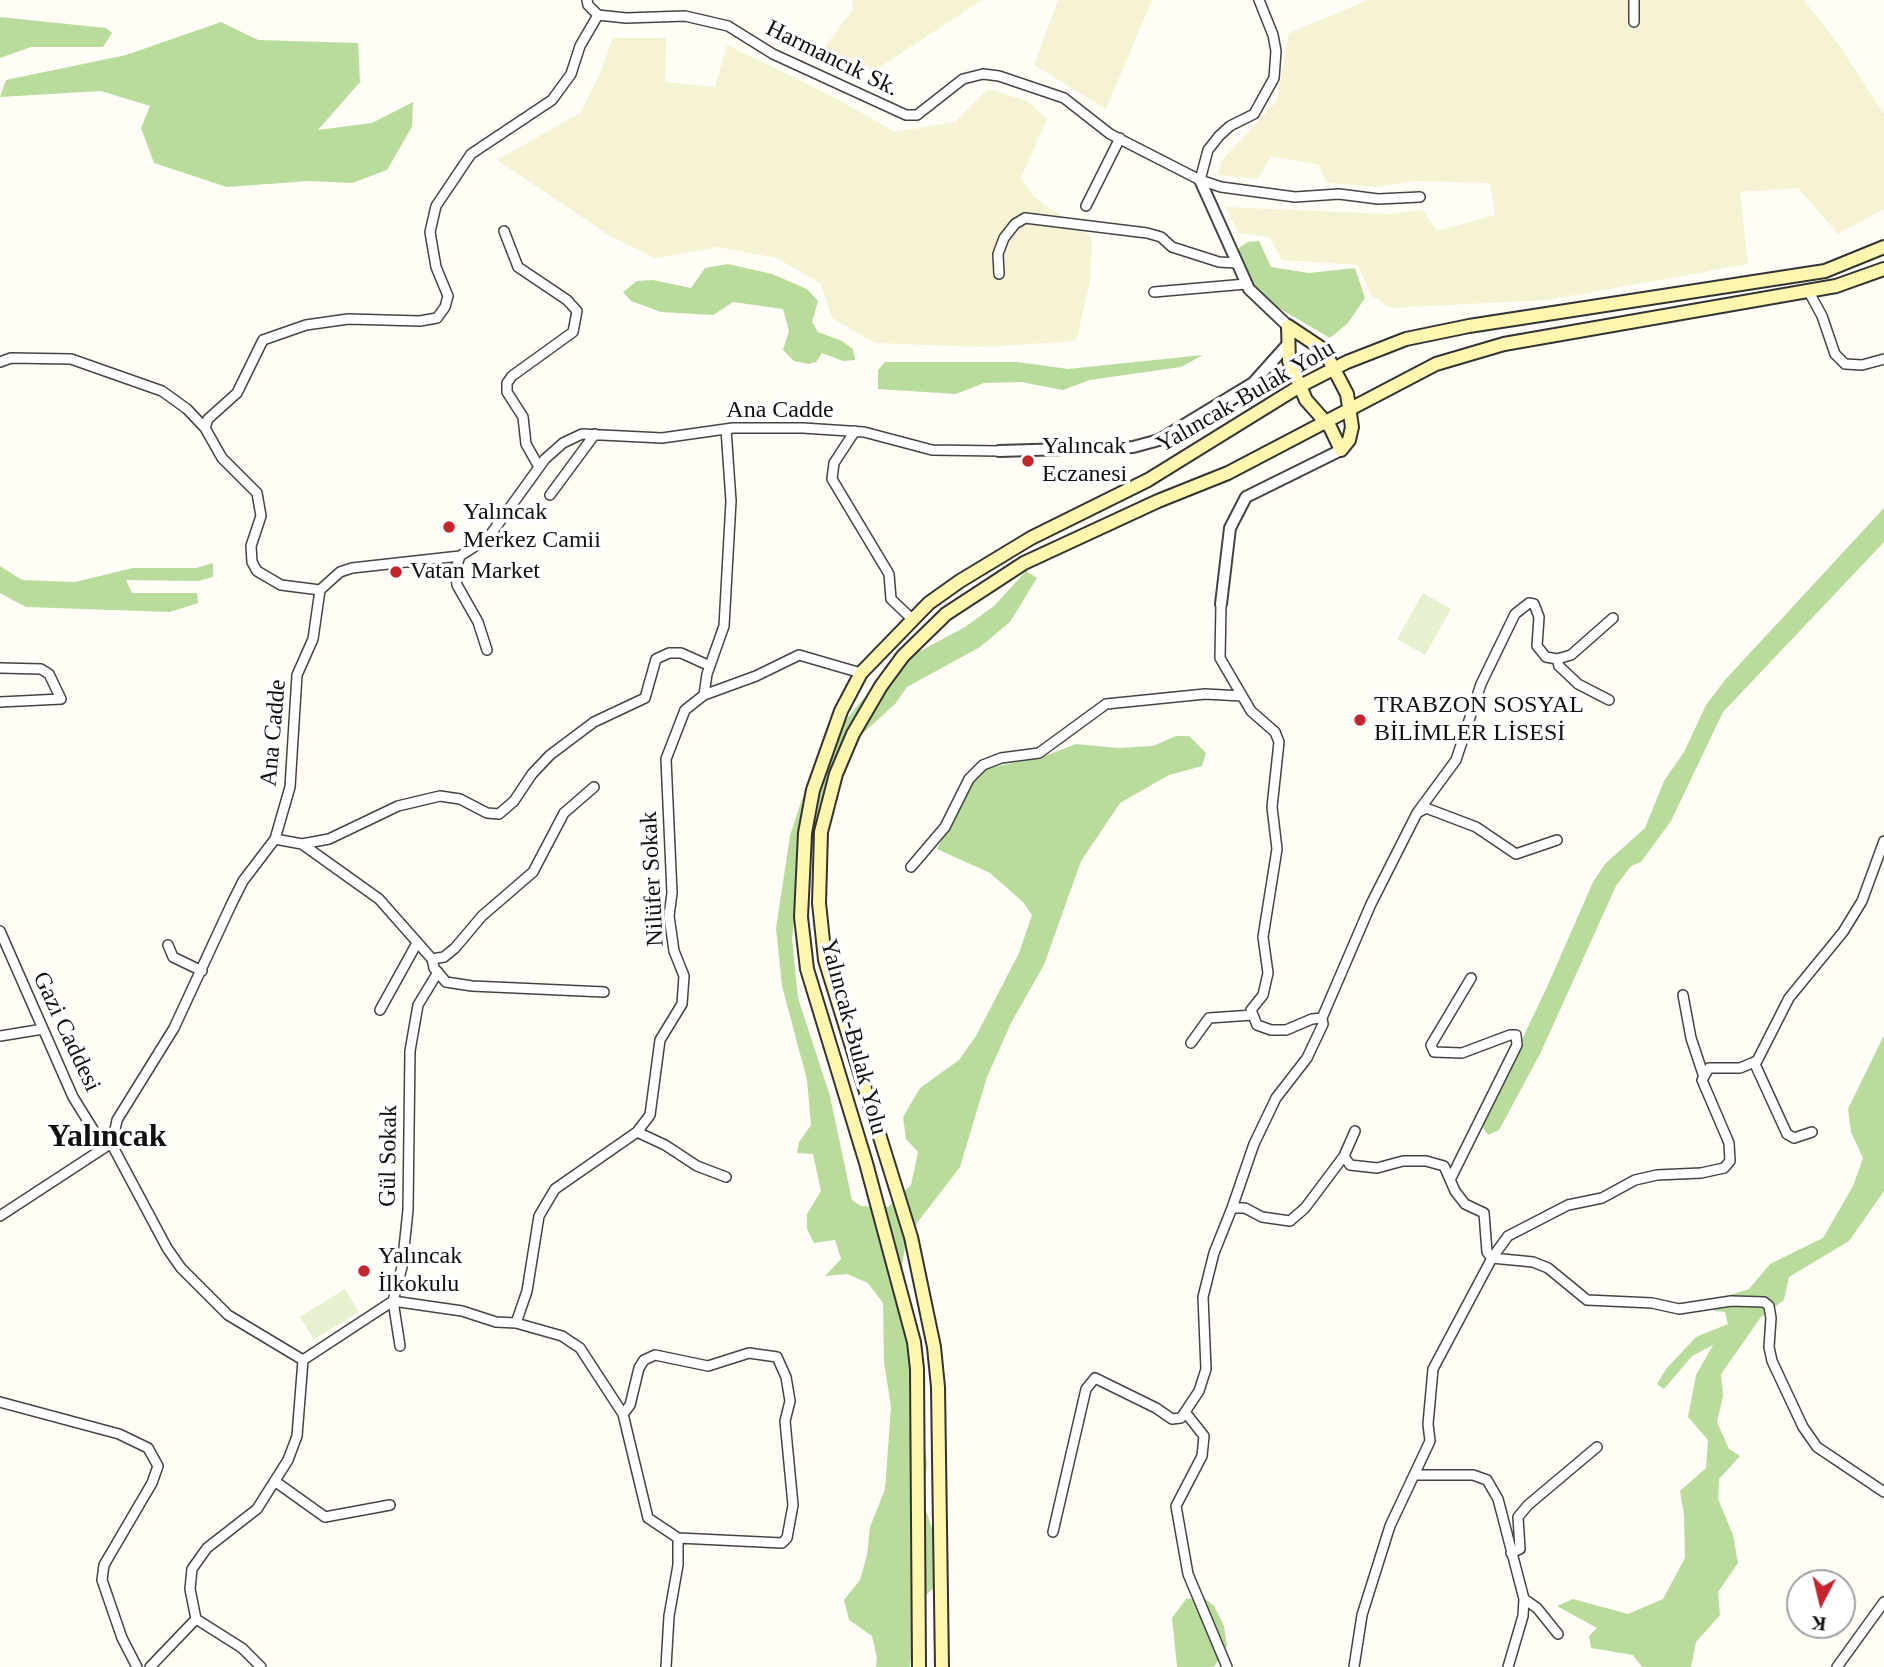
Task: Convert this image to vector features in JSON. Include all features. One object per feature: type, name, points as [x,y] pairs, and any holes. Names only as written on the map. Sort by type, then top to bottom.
[{"type":"main road","name":"Yalıncak-Bulak Yolu","points":[[919,1667],[917,1369],[914,1342],[866,1163],[807,969],[801,917],[805,833],[813,790],[841,711],[861,673],[912,619],[960,581],[1031,538],[1147,480],[1332,369],[1406,339],[1825,271],[1884,247]]},
{"type":"main road","name":"Yalıncak-Bulak Yolu","points":[[942,1667],[938,1387],[934,1347],[911,1237],[836,1002],[825,960],[821,927],[821,832],[836,774],[853,734],[881,686],[903,656],[946,614],[1024,562],[1158,501],[1228,473],[1350,407],[1436,365],[1481,349],[1809,292],[1836,286],[1884,269]]},
{"type":"main road","points":[[1288,326],[1324,350],[1350,407],[1351,435],[1341,450]]},
{"type":"main road","points":[[1288,326],[1290,361],[1300,386],[1309,407],[1338,440],[1341,450]]},
{"type":"street","points":[[205,428],[208,419],[237,393],[263,340],[306,325],[348,319],[420,321],[436,318],[445,307],[448,296],[436,267],[430,232],[436,206],[471,154],[552,100],[572,74],[580,46],[598,15],[587,0]]},
{"type":"street","points":[[1259,0],[1273,35],[1276,51],[1274,78],[1254,114],[1230,126],[1214,143],[1200,180],[1246,284],[1288,326]]},
{"type":"street","points":[[1634,0],[1634,22]]},
{"type":"street","name":"Harmancık Sk.","points":[[598,15],[626,18],[685,16],[728,26],[773,54],[906,116],[917,115],[963,79],[983,74],[999,76],[1064,97],[1083,115],[1120,138],[1200,180],[1240,191],[1295,197],[1339,194],[1378,199],[1420,197]]},
{"type":"street","points":[[1086,206],[1120,138]]},
{"type":"street","points":[[999,274],[999,254],[1004,238],[1015,224],[1025,218],[1147,233],[1161,237],[1172,247],[1219,262],[1236,263]]},
{"type":"street","points":[[504,230],[518,267],[567,300],[577,311],[573,332],[512,376],[507,383],[507,393],[523,417],[526,444],[539,467]]},
{"type":"street","points":[[1154,292],[1246,284]]},
{"type":"street","points":[[1809,292],[1822,316],[1835,354],[1845,364],[1862,365],[1884,359]]},
{"type":"street","points":[[999,451],[1133,447],[1159,440],[1253,383],[1287,345]]},
{"type":"street","points":[[0,362],[11,358],[71,359],[162,391],[187,409],[205,428],[222,458],[257,493],[261,501],[261,516],[251,546],[257,572],[281,585],[320,590]]},
{"type":"street","points":[[704,695],[710,666],[724,626],[728,580],[731,501],[726,429]]},
{"type":"street","name":"Ana Cadde","points":[[108,1146],[117,1120],[174,1028],[243,881],[275,839],[290,787],[297,675],[313,639],[320,590],[340,572],[352,568],[460,556],[488,538],[539,467],[563,443],[582,434],[662,438],[726,429],[855,431],[932,450],[999,451]]},
{"type":"street","points":[[855,431],[834,463],[832,479],[889,574],[891,599],[912,619]]},
{"type":"street","points":[[550,495],[595,434]]},
{"type":"street","points":[[1322,1018],[1286,1030],[1270,1030],[1257,1025],[1251,1010],[1263,995],[1268,974],[1263,937],[1277,849],[1272,807],[1279,742],[1275,732],[1251,711],[1220,658],[1221,604],[1230,528],[1246,497],[1341,450]]},
{"type":"street","points":[[460,556],[455,571],[457,585],[478,622],[487,650]]},
{"type":"street","points":[[1053,1532],[1086,1389],[1095,1378],[1156,1408],[1172,1419],[1181,1418],[1199,1391],[1206,1369],[1203,1297],[1214,1253],[1254,1144],[1276,1098],[1307,1058],[1371,904],[1417,813],[1455,760],[1481,684],[1515,614],[1529,603],[1534,604],[1539,617],[1537,646],[1546,657],[1557,659],[1571,655],[1613,618]]},
{"type":"street","points":[[275,839],[302,844],[329,839],[398,806],[440,796],[460,799],[486,813],[499,814],[514,801],[532,774],[550,755],[594,722],[645,698],[656,659],[669,653],[681,653],[710,666]]},
{"type":"street","points":[[704,695],[756,676],[799,655],[861,673]]},
{"type":"street","points":[[1557,659],[1559,666],[1578,684],[1609,700]]},
{"type":"street","points":[[0,668],[41,669],[49,674],[61,699],[0,702]]},
{"type":"street","points":[[911,867],[945,827],[969,779],[983,765],[1001,758],[1039,753],[1107,704],[1205,694],[1242,696]]},
{"type":"street","name":"Nilüfer Sokak","points":[[516,1323],[527,1291],[539,1216],[555,1189],[637,1132],[650,1115],[660,1040],[682,1004],[685,990],[684,976],[674,951],[669,916],[672,893],[666,759],[685,710],[704,695]]},
{"type":"street","points":[[432,960],[444,957],[455,948],[482,916],[533,872],[564,814],[594,787]]},
{"type":"street","points":[[1417,813],[1426,808],[1476,827],[1517,854],[1557,840]]},
{"type":"street","points":[[1704,1077],[1709,1068],[1740,1068],[1754,1062],[1769,1040],[1789,998],[1843,932],[1862,901],[1884,841]]},
{"type":"street","points":[[302,844],[379,899],[432,960],[446,982],[472,986],[604,992]]},
{"type":"street","name":"Gazi Caddesi","points":[[0,931],[73,1097],[108,1146]]},
{"type":"street","points":[[380,1010],[417,943]]},
{"type":"street","points":[[168,945],[173,957],[202,971]]},
{"type":"street","name":"Gül Sokak","points":[[400,1346],[393,1301],[402,1267],[408,1210],[410,1051],[418,1005],[438,972]]},
{"type":"street","points":[[1451,1178],[1517,1045],[1517,1035],[1510,1035],[1462,1053],[1434,1052],[1432,1045],[1471,978]]},
{"type":"street","points":[[1354,1667],[1362,1615],[1390,1526],[1430,1441],[1428,1424],[1433,1369],[1492,1258],[1508,1236],[1568,1205],[1602,1198],[1635,1180],[1657,1175],[1701,1173],[1724,1168],[1730,1161],[1729,1143],[1705,1093],[1704,1077],[1691,1038],[1683,995]]},
{"type":"street","points":[[1191,1043],[1209,1018],[1253,1015]]},
{"type":"street","points":[[0,1036],[43,1029]]},
{"type":"street","points":[[1754,1062],[1787,1134],[1794,1138],[1812,1132]]},
{"type":"street","points":[[637,1132],[665,1145],[697,1166],[726,1177]]},
{"type":"street","points":[[1232,1208],[1245,1208],[1262,1217],[1290,1221],[1305,1208],[1344,1156],[1355,1132]]},
{"type":"street","points":[[0,1216],[108,1146],[121,1161],[181,1268],[228,1315],[303,1360]]},
{"type":"street","points":[[1344,1156],[1350,1165],[1377,1168],[1403,1161],[1426,1161],[1444,1166],[1454,1191],[1465,1204],[1484,1213],[1487,1252],[1492,1258],[1533,1262],[1548,1268],[1587,1300],[1652,1303],[1679,1309],[1731,1301],[1763,1302],[1769,1306],[1771,1318],[1769,1347],[1772,1361],[1803,1427],[1817,1447],[1884,1492]]},
{"type":"street","points":[[303,1360],[393,1301],[462,1311],[496,1322],[516,1323],[562,1336],[580,1348],[623,1414],[648,1518],[678,1538],[782,1543],[787,1538],[793,1505],[785,1421],[790,1401],[786,1377],[777,1357],[748,1353],[708,1366],[655,1355],[644,1360],[639,1368],[630,1405],[623,1414]]},
{"type":"street","points":[[261,1667],[242,1648],[196,1619],[190,1589],[192,1570],[207,1548],[257,1509],[276,1482],[297,1436],[303,1360]]},
{"type":"street","points":[[0,1402],[118,1434],[148,1448],[158,1466],[152,1483],[104,1565],[102,1580],[122,1638],[137,1667]]},
{"type":"street","points":[[1185,1412],[1204,1436],[1202,1456],[1176,1507],[1188,1574],[1227,1667]]},
{"type":"street","points":[[1511,1553],[1520,1549],[1518,1517],[1528,1505],[1597,1447]]},
{"type":"street","points":[[1415,1475],[1473,1475],[1487,1480],[1498,1499],[1524,1599],[1523,1616],[1508,1667]]},
{"type":"street","points":[[276,1482],[325,1517],[390,1505]]},
{"type":"street","points":[[666,1667],[669,1616],[678,1565],[678,1538]]},
{"type":"street","points":[[1524,1599],[1537,1608],[1558,1634]]},
{"type":"street","points":[[1837,1667],[1884,1602]]},
{"type":"street","points":[[150,1667],[196,1619]]},
{"type":"shaded area","points":[[852,0],[982,0],[874,71],[833,59],[824,48],[853,9]]},
{"type":"shaded area","points":[[1058,0],[1152,0],[1106,109],[1034,65]]},
{"type":"shaded area","points":[[1368,0],[1804,0],[1839,45],[1884,114],[1884,209],[1838,234],[1798,188],[1740,192],[1748,264],[1548,300],[1390,308],[1370,294],[1358,265],[1282,260],[1269,237],[1239,233],[1225,207],[1388,214],[1423,210],[1437,231],[1495,215],[1490,183],[1414,181],[1376,187],[1326,183],[1319,165],[1271,156],[1258,179],[1218,175],[1222,160],[1277,101],[1289,33]]},
{"type":"shaded area","points":[[613,38],[666,38],[665,82],[715,87],[727,45],[839,100],[895,132],[955,122],[988,89],[1027,101],[1047,119],[1021,178],[1033,196],[1092,237],[1090,282],[1076,341],[984,347],[875,343],[832,318],[821,284],[777,258],[718,247],[655,258],[610,236],[497,160],[580,113],[599,76]]},
{"type":"green space","points":[[0,17],[106,28],[112,33],[103,47],[31,47],[0,58]]},
{"type":"green space","points":[[221,22],[258,40],[358,43],[360,82],[318,130],[372,123],[413,102],[412,127],[387,170],[352,183],[309,181],[227,187],[154,163],[141,128],[150,106],[101,91],[0,97],[6,80],[126,55]]},
{"type":"green space","points":[[1259,241],[1271,267],[1309,273],[1355,268],[1365,298],[1348,323],[1330,338],[1272,304],[1257,289],[1235,256],[1240,247],[1248,242]]},
{"type":"green space","points":[[728,264],[772,274],[807,289],[818,301],[812,322],[818,332],[842,341],[853,349],[855,360],[843,361],[822,353],[816,362],[809,364],[794,361],[783,350],[789,331],[783,309],[733,302],[713,315],[661,312],[631,301],[623,292],[637,281],[653,280],[691,288],[705,268]]},
{"type":"green space","points":[[1203,355],[1181,367],[1090,380],[1063,390],[1021,382],[984,383],[956,394],[878,389],[878,370],[885,362],[1018,362],[1068,369]]},
{"type":"green space","points":[[1884,508],[1884,542],[1723,712],[1671,821],[1641,862],[1631,866],[1616,886],[1540,1054],[1499,1130],[1488,1135],[1483,1128],[1487,1113],[1593,882],[1605,864],[1645,828],[1664,781],[1684,752],[1706,705],[1725,680]]},
{"type":"green space","points":[[213,563],[213,577],[199,581],[126,580],[132,593],[197,593],[198,603],[170,612],[26,607],[0,593],[0,566],[22,580],[75,582],[133,568],[196,568]]},
{"type":"green space","points":[[1026,571],[1037,578],[1010,622],[980,647],[907,687],[896,703],[861,735],[826,785],[812,852],[798,890],[792,938],[798,998],[830,1096],[852,1200],[861,1206],[888,1207],[911,1185],[918,1152],[906,1139],[903,1117],[920,1088],[959,1060],[976,1036],[1019,953],[1032,915],[1023,902],[990,873],[937,849],[972,781],[987,768],[1039,758],[1076,744],[1118,748],[1153,746],[1176,736],[1189,736],[1206,753],[1202,766],[1169,775],[1120,803],[1081,861],[1044,965],[1012,1021],[987,1077],[960,1167],[907,1236],[902,1265],[917,1359],[916,1395],[927,1463],[923,1501],[942,1559],[938,1584],[916,1604],[910,1667],[876,1667],[877,1658],[872,1636],[849,1620],[844,1600],[860,1580],[867,1555],[870,1527],[885,1489],[891,1407],[884,1362],[883,1303],[868,1283],[847,1274],[825,1276],[841,1259],[835,1240],[814,1243],[807,1229],[807,1214],[821,1191],[813,1154],[797,1153],[799,1142],[811,1125],[807,1080],[782,986],[776,928],[790,836],[810,774],[832,737],[876,683],[913,655],[965,627],[994,606]]},
{"type":"green space","points":[[1423,593],[1451,609],[1425,655],[1397,639]]},
{"type":"green space","points":[[1884,1035],[1884,1191],[1849,1241],[1789,1277],[1784,1300],[1761,1317],[1721,1374],[1723,1396],[1717,1422],[1729,1449],[1740,1456],[1719,1479],[1718,1499],[1733,1535],[1738,1563],[1718,1592],[1720,1615],[1696,1642],[1691,1667],[1642,1667],[1633,1655],[1591,1648],[1589,1636],[1597,1628],[1557,1606],[1573,1599],[1628,1614],[1663,1599],[1685,1558],[1684,1515],[1680,1491],[1706,1468],[1708,1440],[1688,1417],[1696,1375],[1713,1345],[1692,1356],[1664,1389],[1657,1384],[1666,1369],[1696,1337],[1728,1324],[1725,1312],[1715,1311],[1717,1299],[1749,1289],[1770,1264],[1823,1238],[1853,1186],[1863,1158],[1851,1132],[1848,1109]]},
{"type":"green space","points":[[345,1289],[359,1312],[314,1339],[300,1317]]},
{"type":"green space","points":[[1203,1597],[1214,1606],[1224,1626],[1227,1646],[1214,1667],[1177,1667],[1172,1618],[1186,1599]]},
{"type":"place","name":"Yalıncak Eczanesi","points":[[1028,461]]},
{"type":"place","name":"Yalıncak Merkez Camii","points":[[449,527]]},
{"type":"place","name":"Vatan Market","points":[[396,572]]},
{"type":"place","name":"TRABZON SOSYAL BİLİMLER LİSESİ","points":[[1360,720]]},
{"type":"place","name":"Yalıncak İlkokulu","points":[[364,1271]]},
{"type":"district","name":"Yalıncak","points":[[107,1138]]}]
